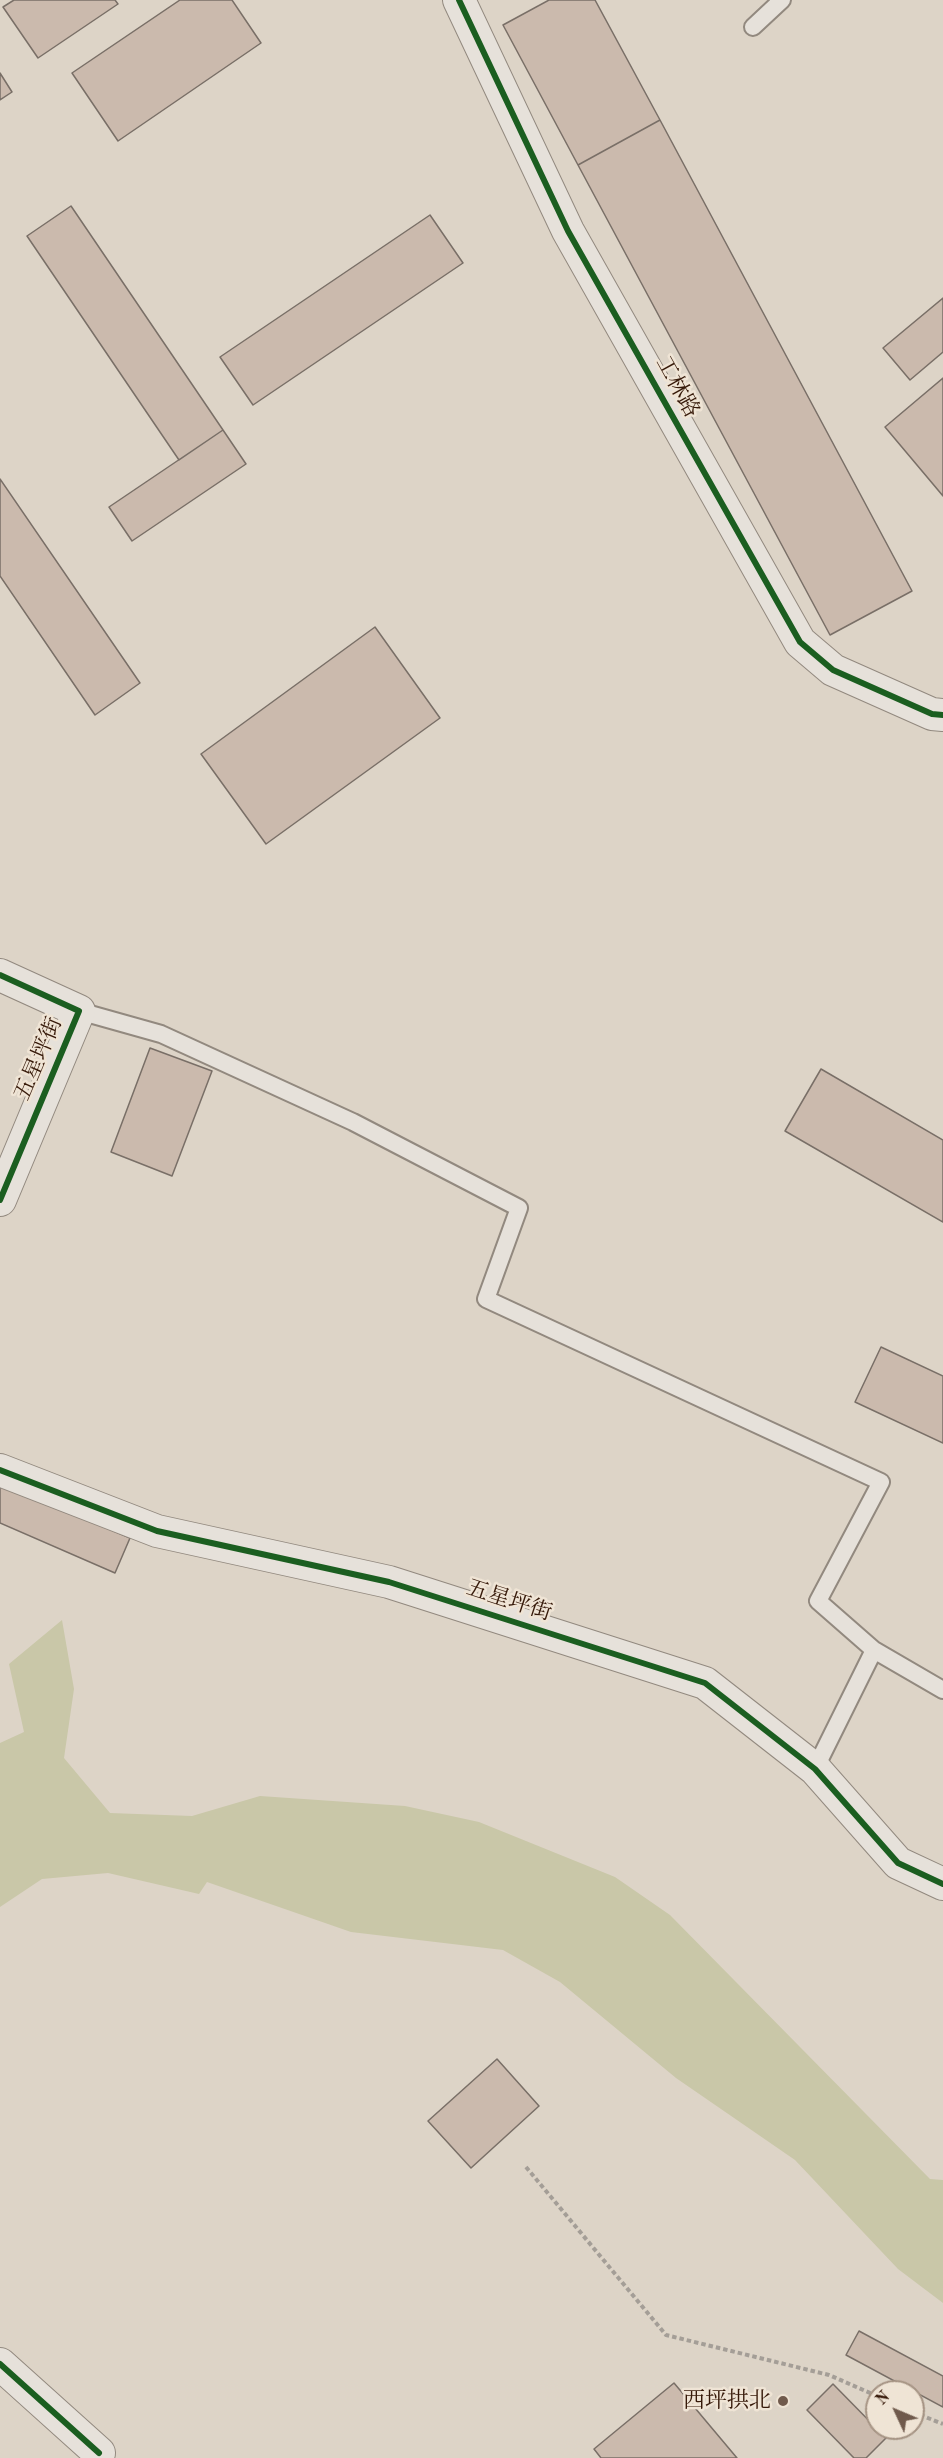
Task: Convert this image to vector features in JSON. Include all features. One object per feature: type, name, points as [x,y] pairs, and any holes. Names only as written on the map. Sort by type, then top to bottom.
[{"type":"street","name":"工林路","points":[[459,0],[568,231],[801,642],[833,670],[932,714],[943,715]]},
{"type":"street","name":"五星坪街","points":[[0,975],[79,1011],[0,1200]]},
{"type":"street","name":"五星坪街","points":[[0,1470],[157,1531],[389,1582],[705,1683],[815,1769],[898,1863],[943,1884]]},
{"type":"street","points":[[0,2364],[99,2454]]},
{"type":"lane","points":[[753,27],[782,0]]},
{"type":"lane","points":[[79,1011],[161,1035],[353,1122],[519,1208],[486,1299],[881,1482],[818,1601],[874,1650],[943,1690]]},
{"type":"lane","points":[[815,1769],[874,1650]]},
{"type":"path","points":[[526,2167],[666,2335],[830,2375],[865,2391]]},
{"type":"path","points":[[925,2417],[943,2424]]},
{"type":"shaded area","points":[[62,1620],[74,1689],[64,1758],[110,1813],[192,1816],[260,1796],[405,1806],[479,1822],[615,1877],[670,1915],[930,2179],[943,2180],[943,2303],[898,2269],[795,2160],[676,2078],[560,1982],[503,1950],[351,1932],[207,1882],[199,1894],[108,1873],[42,1879],[0,1907],[0,1743],[24,1732],[9,1664]]},
{"type":"building","points":[[14,0],[115,0],[118,4],[38,58],[3,7]]},
{"type":"building","points":[[180,0],[232,0],[261,43],[118,141],[72,73]]},
{"type":"building","points":[[549,0],[595,0],[660,120],[578,165],[503,25]]},
{"type":"building","points":[[0,73],[12,92],[0,100]]},
{"type":"building","points":[[660,120],[912,591],[830,635],[578,165]]},
{"type":"building","points":[[71,206],[223,430],[179,460],[27,236]]},
{"type":"building","points":[[430,215],[463,263],[253,405],[220,357]]},
{"type":"building","points":[[943,298],[943,352],[910,380],[883,348]]},
{"type":"building","points":[[943,378],[943,496],[885,427]]},
{"type":"building","points":[[223,430],[246,464],[132,541],[109,507]]},
{"type":"building","points":[[0,479],[140,683],[95,715],[0,576]]},
{"type":"building","points":[[375,627],[440,718],[266,844],[201,754]]},
{"type":"building","points":[[150,1048],[212,1071],[172,1176],[111,1152]]},
{"type":"building","points":[[821,1069],[943,1140],[943,1222],[785,1131]]},
{"type":"building","points":[[881,1347],[943,1376],[943,1443],[855,1402]]},
{"type":"building","points":[[0,1482],[130,1538],[115,1573],[0,1523]]},
{"type":"building","points":[[497,2059],[539,2106],[471,2168],[428,2121]]},
{"type":"building","points":[[859,2331],[943,2376],[943,2407],[925,2397],[925,2380],[893,2380],[846,2355]]},
{"type":"building","points":[[674,2383],[737,2458],[601,2458],[594,2449]]},
{"type":"building","points":[[833,2384],[865,2417],[865,2440],[884,2440],[866,2458],[854,2458],[807,2410]]},
{"type":"cycle path","points":[[459,0],[568,231],[800,642],[833,670],[932,714],[943,715]]},
{"type":"cycle path","points":[[0,975],[79,1011],[0,1200]]},
{"type":"cycle path","points":[[0,1470],[157,1531],[389,1582],[705,1683],[815,1769],[898,1863],[943,1884]]},
{"type":"cycle path","points":[[0,2364],[99,2453]]},
{"type":"place","name":"西坪拱北","points":[[783,2401]]}]
